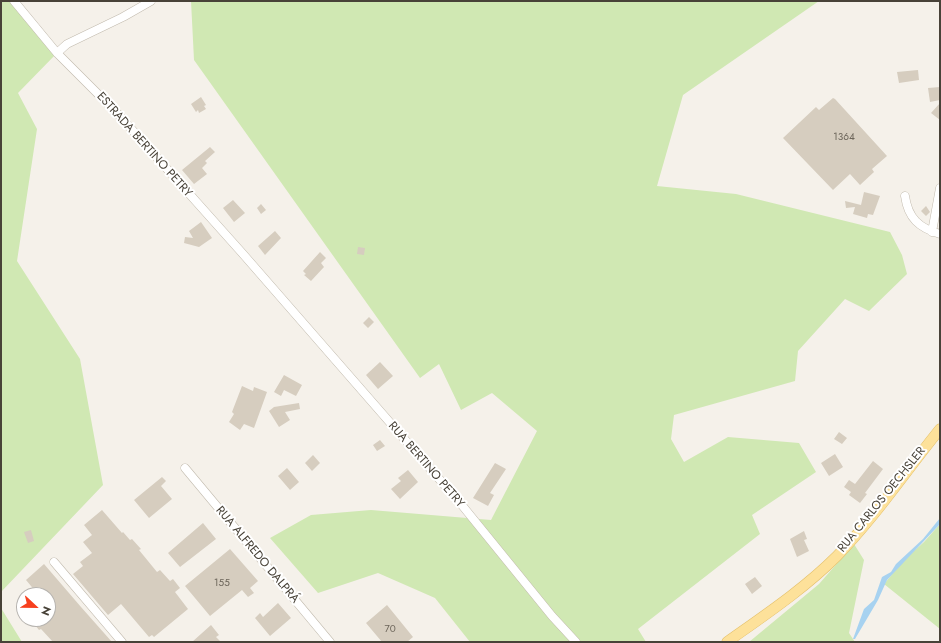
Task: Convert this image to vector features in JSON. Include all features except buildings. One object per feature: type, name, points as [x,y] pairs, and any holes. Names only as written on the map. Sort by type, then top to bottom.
[{"type":"main road","name":"RUA CARLOS OECHSLER","points":[[727,642],[792,595],[837,556],[860,530],[940,429]]},
{"type":"street","name":"ESTRADA BERTINO PETRY","points":[[14,1],[57,53],[118,114],[274,290]]},
{"type":"street","points":[[57,53],[67,44],[123,17],[151,1]]},
{"type":"street","points":[[932,232],[940,188]]},
{"type":"street","points":[[905,196],[907,211],[918,223],[932,232],[940,234]]},
{"type":"street","name":"RUA BERTINO PETRY","points":[[274,290],[461,504],[552,616],[576,642]]},
{"type":"street","name":"RUA ALFREDO DALPRÁ","points":[[185,468],[330,642]]},
{"type":"street","points":[[54,562],[122,642]]},
{"type":"green space","points":[[1,1],[14,1],[57,53],[18,93],[37,129],[17,261],[80,359],[103,485],[1,592]]},
{"type":"green space","points":[[191,1],[819,1],[683,95],[657,186],[736,194],[890,232],[902,255],[907,274],[869,311],[845,299],[798,351],[795,381],[674,415],[671,439],[684,462],[728,437],[799,443],[816,472],[752,515],[760,534],[638,629],[646,642],[470,642],[435,598],[378,573],[318,593],[270,538],[311,515],[371,510],[491,520],[537,431],[492,393],[461,410],[439,364],[420,378],[194,60]]},
{"type":"green space","points":[[940,524],[940,629],[884,584],[904,560],[924,542]]},
{"type":"green space","points":[[854,544],[864,560],[849,633],[855,642],[749,642],[819,584]]},
{"type":"green space","points":[[1,608],[22,642],[1,642]]},
{"type":"water","points":[[940,518],[940,524],[887,580],[878,600],[855,639],[853,639],[864,609],[874,600],[882,577],[891,572],[896,564],[923,539]]}]
